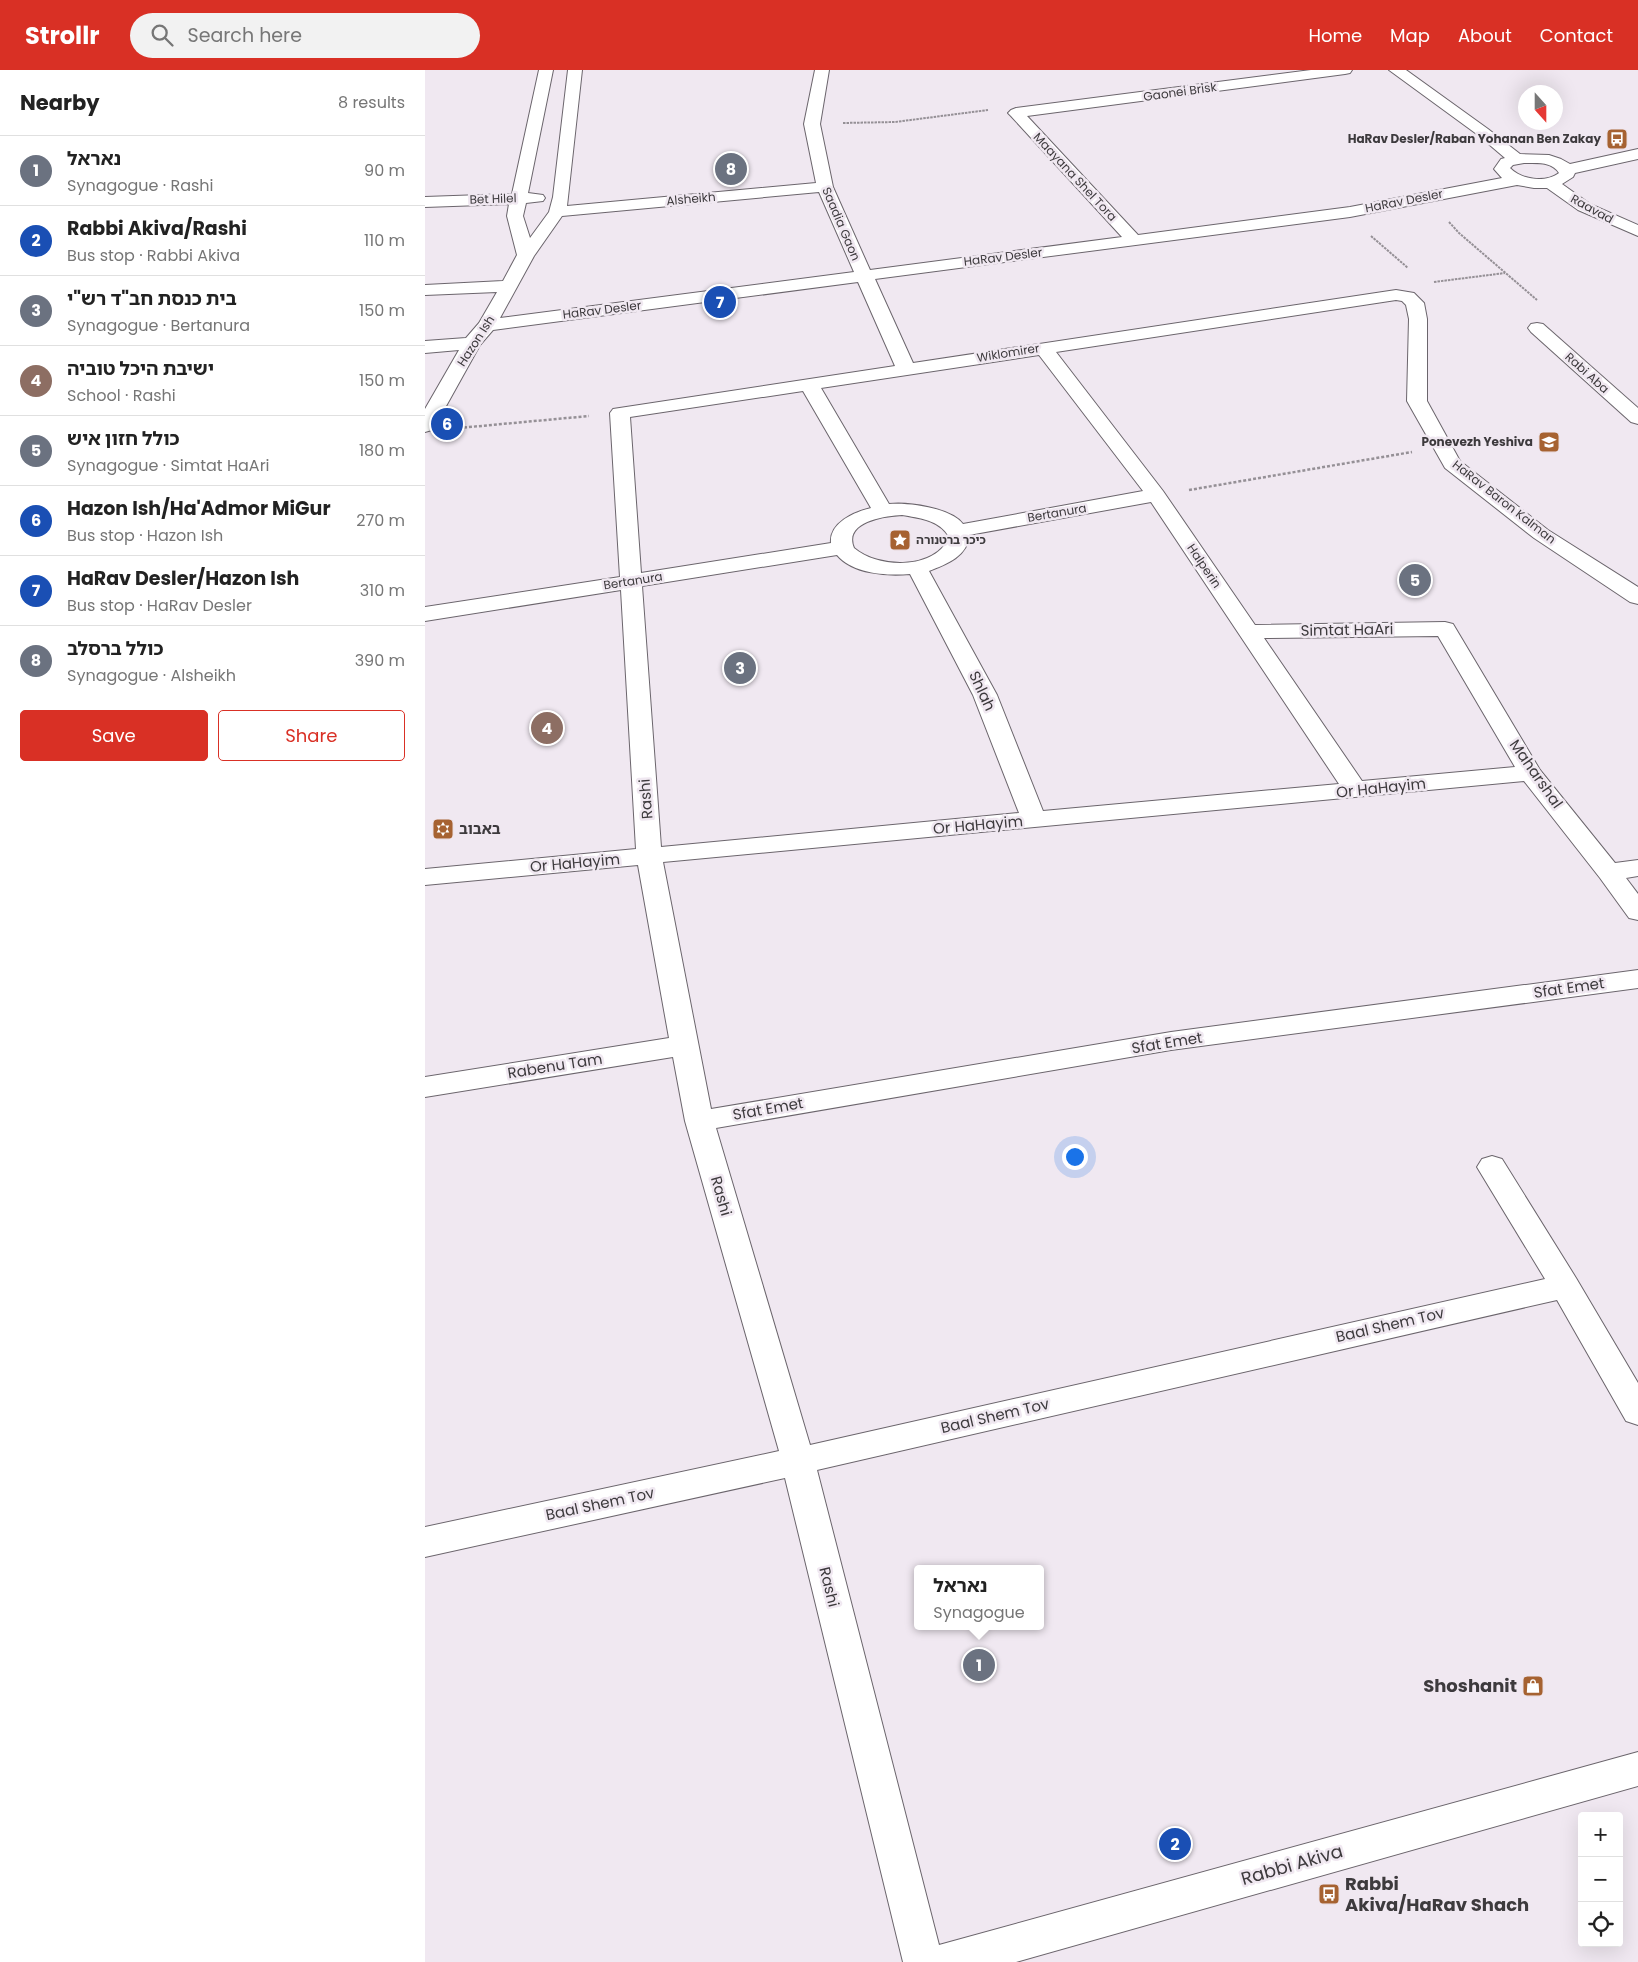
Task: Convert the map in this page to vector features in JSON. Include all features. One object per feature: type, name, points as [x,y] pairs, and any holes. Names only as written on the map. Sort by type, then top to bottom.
[{"type":"street","points":[[526,255],[515,216],[546,70]]},
{"type":"street","name":"Hazon Ish","points":[[425,426],[472,344],[487,325],[526,255],[559,204],[575,70]]},
{"type":"street","name":"Saadia Gaon","points":[[822,70],[812,124],[825,187],[906,369]]},
{"type":"street","name":"Gaonei Brisk","points":[[1016,113],[1345,70]]},
{"type":"street","points":[[1396,70],[1483,132],[1517,160]]},
{"type":"street","name":"Maayana Shel Tora","points":[[1016,113],[1134,240]]},
{"type":"street","points":[[1566,170],[1638,154]]},
{"type":"street","points":[[1518,180],[1510,177],[1502,169],[1507,162],[1545,160],[1562,166],[1567,174],[1564,178],[1549,182]]},
{"type":"street","name":"HaRav Desler","points":[[487,325],[1350,212],[1518,180],[1549,182]]},
{"type":"street","name":"Raavad","points":[[1549,182],[1584,206],[1635,227]]},
{"type":"street","name":"Alsheikh","points":[[559,204],[825,187]]},
{"type":"street","name":"Bet Hilel","points":[[425,202],[520,198],[559,204]]},
{"type":"street","points":[[425,290],[510,286]]},
{"type":"street","name":"Wiklomirer","points":[[620,413],[1396,295]]},
{"type":"street","name":"HaRav Baron Kalman","points":[[1396,295],[1409,297],[1415,303],[1418,319],[1417,400],[1452,464],[1534,528],[1638,597]]},
{"type":"street","name":"Rabi Aba","points":[[1537,328],[1638,418]]},
{"type":"street","points":[[425,347],[472,344]]},
{"type":"street","name":"Halperin","points":[[1043,348],[1155,495],[1355,790]]},
{"type":"street","points":[[809,384],[883,510]]},
{"type":"street","name":"Rashi","points":[[620,413],[649,856],[699,1121],[798,1461],[923,1962]]},
{"type":"street","name":"Bertanura","points":[[958,531],[1155,495]]},
{"type":"street","points":[[902,509],[937,515],[950,522],[958,531],[959,540],[956,549],[933,564],[917,568],[888,569],[862,564],[849,556],[842,548],[840,538],[845,529],[854,521],[883,510],[902,509]]},
{"type":"street","name":"Bertanura","points":[[425,614],[842,548]]},
{"type":"street","name":"Shlah","points":[[917,568],[985,695],[1034,820]]},
{"type":"street","name":"Simtat HaAri","points":[[1249,632],[1445,628]]},
{"type":"street","name":"Maharshal","points":[[1445,628],[1531,773],[1638,912]]},
{"type":"street","name":"Or HaHayim","points":[[425,876],[1531,773]]},
{"type":"street","points":[[1609,872],[1638,868]]},
{"type":"street","name":"Sfat Emet","points":[[699,1121],[1171,1041],[1638,979]]},
{"type":"street","name":"Rabenu Tam","points":[[425,1087],[686,1045]]},
{"type":"street","points":[[1492,1167],[1565,1286],[1638,1412]]},
{"type":"street","name":"Baal Shem Tov","points":[[425,1542],[798,1461],[1565,1286]]},
{"type":"street","name":"Rabbi Akiva","points":[[946,1962],[1638,1769]]},
{"type":"path","points":[[812,124],[895,122],[1002,108],[1016,113]]},
{"type":"path","points":[[1350,212],[1361,227],[1425,283]]},
{"type":"path","points":[[1459,233],[1543,305],[1537,328]]},
{"type":"path","points":[[1396,295],[1425,283],[1506,273]]},
{"type":"path","points":[[454,429],[620,413]]},
{"type":"path","points":[[1185,491],[1442,447]]},
{"type":"place","name":"HaRav Desler/Raban Yohanan Ben Zakay","points":[[1617,139]]},
{"type":"place","name":"כולל ברסלב","points":[[731,169]]},
{"type":"place","name":"HaRav Desler/Hazon Ish","points":[[720,302]]},
{"type":"place","name":"Hazon Ish/Ha'Admor MiGur","points":[[447,424]]},
{"type":"place","name":"Ponevezh Yeshiva","points":[[1549,442]]},
{"type":"place","name":"כיכר ברטנורה","points":[[900,540]]},
{"type":"place","name":"כולל חזון איש","points":[[1415,580]]},
{"type":"place","name":"בית כנסת חב\"ד רש\"י","points":[[740,668]]},
{"type":"place","name":"ישיבת היכל טוביה","points":[[547,728]]},
{"type":"place","name":"באבוב","points":[[443,829]]},
{"type":"place","name":"נאראל","points":[[979,1665]]},
{"type":"place","name":"Shoshanit","points":[[1533,1686]]},
{"type":"place","name":"Rabbi Akiva/Rashi","points":[[1175,1844]]},
{"type":"place","name":"Rabbi Akiva/HaRav Shach","points":[[1329,1894]]}]
